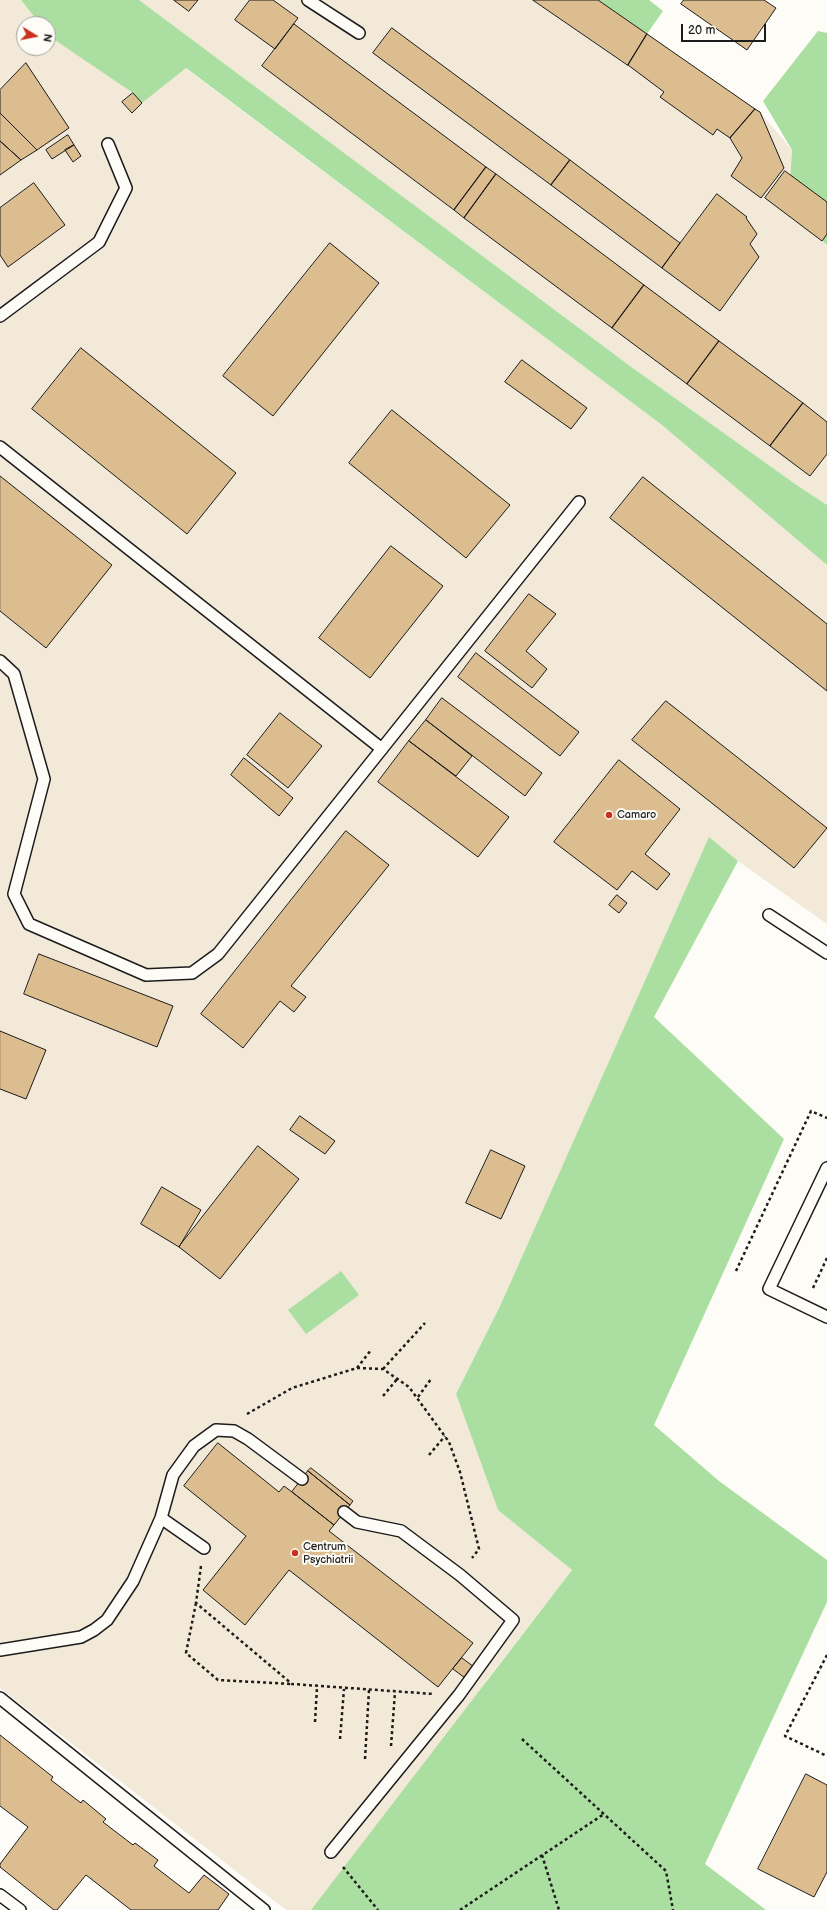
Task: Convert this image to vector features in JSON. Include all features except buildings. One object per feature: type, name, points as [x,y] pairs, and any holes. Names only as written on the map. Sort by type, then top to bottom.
[{"type":"lane","points":[[308,0],[359,33]]},
{"type":"lane","points":[[0,316],[99,242],[126,188],[108,144]]},
{"type":"lane","points":[[0,447],[382,750]]},
{"type":"lane","points":[[0,661],[14,674],[44,779],[14,894],[29,924],[146,975],[192,973],[218,954],[579,502]]},
{"type":"lane","points":[[769,915],[827,953]]},
{"type":"lane","points":[[827,1168],[770,1289],[827,1317]]},
{"type":"lane","points":[[0,1650],[81,1637],[94,1630],[107,1620],[133,1581],[161,1518],[174,1475],[194,1446],[216,1430],[234,1431],[248,1439],[302,1479]]},
{"type":"lane","points":[[330,1852],[455,1700],[513,1620],[460,1574],[401,1530],[357,1522],[344,1512]]},
{"type":"lane","points":[[161,1518],[204,1548]]},
{"type":"lane","points":[[0,1698],[264,1910]]},
{"type":"lane","points":[[0,1895],[20,1910]]},
{"type":"path","points":[[736,1270],[812,1111],[827,1118]]},
{"type":"path","points":[[817,1292],[812,1290],[827,1258]]},
{"type":"path","points":[[383,1369],[425,1323]]},
{"type":"path","points":[[357,1368],[371,1350]]},
{"type":"path","points":[[234,1431],[238,1420],[266,1402],[292,1388],[357,1368],[383,1369],[398,1378],[418,1397],[445,1436],[460,1472],[480,1549],[460,1574]]},
{"type":"path","points":[[383,1396],[398,1378]]},
{"type":"path","points":[[418,1397],[431,1379]]},
{"type":"path","points":[[429,1455],[445,1436]]},
{"type":"path","points":[[204,1548],[196,1603],[186,1653],[218,1680],[292,1684],[426,1695],[443,1694],[455,1700]]},
{"type":"path","points":[[196,1603],[292,1684]]},
{"type":"path","points":[[827,1655],[785,1736],[827,1756]]},
{"type":"path","points":[[315,1722],[316,1687]]},
{"type":"path","points":[[340,1739],[344,1689]]},
{"type":"path","points":[[365,1759],[369,1690]]},
{"type":"path","points":[[391,1752],[395,1692]]},
{"type":"path","points":[[522,1739],[666,1871],[673,1910]]},
{"type":"path","points":[[460,1910],[604,1814]]},
{"type":"path","points":[[330,1852],[378,1910]]},
{"type":"path","points":[[542,1855],[559,1910]]},
{"type":"shaded area","points":[[0,0],[21,0],[34,16],[16,16],[16,56],[56,56],[56,40],[133,93],[142,103],[185,68],[662,425],[827,565],[827,924],[738,861],[709,838],[500,1306],[456,1394],[498,1510],[572,1570],[486,1681],[705,1865],[766,1910],[286,1910],[0,1688]]},
{"type":"shaded area","points":[[139,0],[598,0],[760,112],[792,150],[788,210],[827,245],[827,505],[630,366]]},
{"type":"green space","points":[[21,0],[139,0],[630,366],[827,505],[827,565],[662,425],[186,68],[142,103],[133,93],[56,41],[56,16],[34,16]]},
{"type":"green space","points":[[598,0],[649,0],[663,11],[647,34]]},
{"type":"green space","points":[[818,31],[827,33],[827,245],[788,210],[792,150],[763,101]]},
{"type":"green space","points":[[709,837],[738,861],[654,1017],[784,1139],[654,1425],[719,1481],[827,1560],[827,1602],[705,1864],[766,1910],[311,1910],[572,1570],[498,1510],[456,1394],[500,1306]]},
{"type":"green space","points":[[341,1271],[359,1295],[306,1334],[288,1310]]},
{"type":"place","name":"Camaro","points":[[609,815]]},
{"type":"place","name":"Centrum Psychiatrii","points":[[295,1553]]}]
